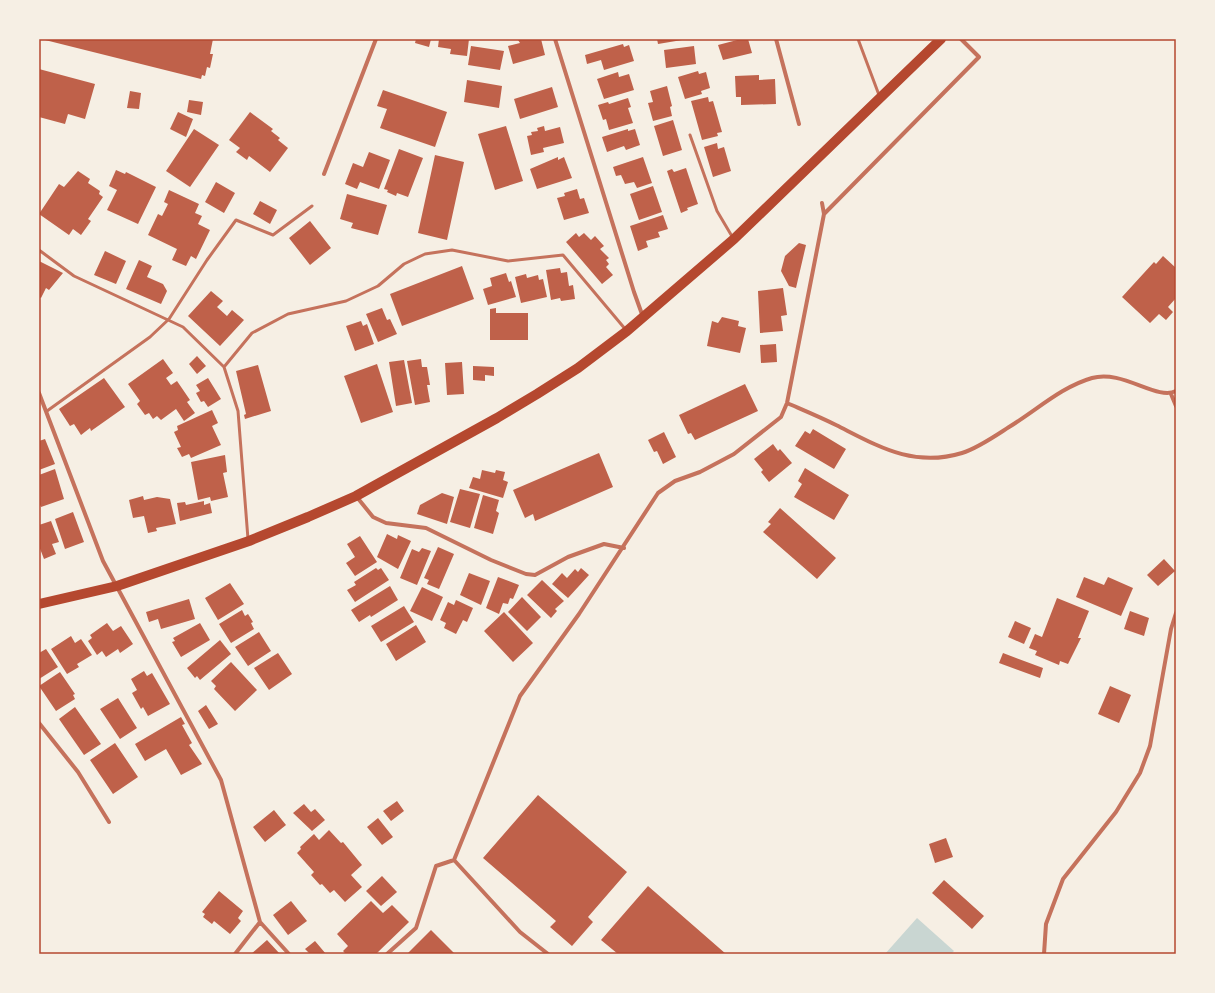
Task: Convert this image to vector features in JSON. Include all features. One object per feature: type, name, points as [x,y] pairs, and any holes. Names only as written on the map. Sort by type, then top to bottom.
[{"type":"main road","points":[[39,604],[117,586],[249,541],[356,496],[497,418],[537,394],[578,368],[627,331],[734,239],[941,39]]},
{"type":"street","points":[[324,174],[376,39]]},
{"type":"street","points":[[555,39],[643,317]]},
{"type":"street","points":[[776,39],[799,124]]},
{"type":"street","points":[[824,214],[979,57],[961,39]]},
{"type":"street","points":[[387,954],[416,928],[436,866],[454,860],[520,696],[624,548],[658,493],[675,481],[700,472],[734,454],[780,417],[787,403],[824,214],[822,203]]},
{"type":"street","points":[[787,403],[827,420],[878,447],[899,455],[919,458],[943,457],[963,453],[1011,426],[1052,397],[1093,377],[1107,376],[1125,379],[1152,390],[1171,394],[1176,391]]},
{"type":"street","points":[[39,393],[103,561],[221,780],[260,922],[289,954]]},
{"type":"street","points":[[1171,394],[1176,406]]},
{"type":"street","points":[[356,496],[373,517],[386,523],[426,528],[491,560],[526,574],[535,575],[568,557],[604,544],[624,548]]},
{"type":"street","points":[[1044,954],[1046,924],[1063,879],[1116,812],[1140,773],[1150,746],[1171,629],[1176,613]]},
{"type":"street","points":[[39,723],[78,772],[109,822]]},
{"type":"street","points":[[454,860],[520,932],[548,954]]},
{"type":"street","points":[[235,954],[260,922]]},
{"type":"lane","points":[[858,39],[881,98]]},
{"type":"lane","points":[[690,134],[717,211],[734,239]]},
{"type":"lane","points":[[47,411],[150,337],[169,319],[207,260],[236,220],[273,235],[312,206]]},
{"type":"lane","points":[[39,250],[74,276],[169,319],[183,327],[224,367],[238,411],[249,541]]},
{"type":"lane","points":[[224,367],[252,333],[288,314],[346,301],[378,286],[404,264],[425,254],[452,250],[508,261],[563,255],[627,331]]},
{"type":"shaded area","points":[[917,918],[954,951],[951,954],[885,954]]},
{"type":"building","points":[[213,39],[210,54],[213,54],[210,68],[207,67],[205,76],[202,75],[201,79],[45,40]]},
{"type":"building","points":[[416,39],[431,39],[429,47],[415,43]]},
{"type":"building","points":[[439,39],[469,39],[467,56],[450,54],[451,49],[438,47]]},
{"type":"building","points":[[541,39],[545,55],[513,64],[508,46],[520,43],[518,40]]},
{"type":"building","points":[[657,39],[682,39],[682,40],[658,44]]},
{"type":"building","points":[[741,39],[748,39],[752,53],[723,60],[718,45]]},
{"type":"building","points":[[623,44],[624,47],[629,45],[634,61],[604,70],[601,60],[587,64],[585,55]]},
{"type":"building","points":[[471,46],[504,51],[500,70],[468,65]]},
{"type":"building","points":[[694,46],[696,64],[666,68],[664,50]]},
{"type":"building","points":[[39,69],[95,84],[85,119],[68,114],[65,124],[39,117]]},
{"type":"building","points":[[698,71],[699,74],[706,72],[710,88],[701,91],[702,94],[685,99],[678,77]]},
{"type":"building","points":[[618,72],[619,77],[629,74],[634,90],[604,99],[597,79]]},
{"type":"building","points":[[759,75],[759,80],[775,79],[776,104],[741,105],[741,97],[736,97],[735,76]]},
{"type":"building","points":[[467,80],[502,86],[499,108],[464,102]]},
{"type":"building","points":[[667,86],[672,106],[670,107],[672,116],[653,121],[648,103],[653,102],[650,91]]},
{"type":"building","points":[[552,87],[558,107],[520,119],[514,99]]},
{"type":"building","points":[[383,90],[447,112],[435,147],[380,128],[387,109],[377,106]]},
{"type":"building","points":[[130,91],[141,93],[139,109],[127,108]]},
{"type":"building","points":[[708,97],[709,102],[713,101],[722,132],[717,133],[718,136],[702,140],[691,101]]},
{"type":"building","points":[[628,98],[631,107],[628,108],[633,123],[609,130],[606,119],[603,120],[598,105],[608,102],[609,104]]},
{"type":"building","points":[[189,100],[203,102],[201,115],[187,112]]},
{"type":"building","points":[[178,112],[193,119],[186,137],[170,129]]},
{"type":"building","points":[[250,112],[273,129],[271,131],[280,138],[278,140],[288,148],[270,172],[249,156],[247,160],[236,152],[240,148],[229,140]]},
{"type":"building","points":[[673,120],[682,150],[663,156],[654,126]]},
{"type":"building","points":[[506,126],[523,181],[495,190],[478,134]]},
{"type":"building","points":[[544,126],[545,131],[560,127],[564,143],[543,148],[544,152],[531,155],[527,136],[532,135],[531,132],[538,131],[537,128]]},
{"type":"building","points":[[194,129],[219,145],[190,187],[166,171]]},
{"type":"building","points":[[628,129],[628,131],[635,129],[640,145],[626,150],[624,146],[607,152],[602,137]]},
{"type":"building","points":[[717,143],[718,149],[724,147],[731,171],[713,177],[704,147]]},
{"type":"building","points":[[399,149],[423,158],[408,197],[397,193],[396,196],[384,189]]},
{"type":"building","points":[[369,152],[390,160],[379,189],[360,182],[357,189],[345,184],[353,163],[363,167]]},
{"type":"building","points":[[435,155],[464,162],[447,240],[418,233]]},
{"type":"building","points":[[558,157],[558,160],[564,157],[572,178],[537,189],[530,169]]},
{"type":"building","points":[[643,157],[652,183],[637,188],[634,182],[625,184],[621,175],[616,176],[613,167]]},
{"type":"building","points":[[686,168],[698,204],[687,208],[688,210],[681,213],[667,171],[672,169],[674,172]]},
{"type":"building","points":[[116,170],[125,174],[126,172],[156,187],[138,224],[107,210],[117,190],[109,186]]},
{"type":"building","points":[[78,171],[90,179],[88,183],[100,191],[99,194],[103,197],[88,219],[91,221],[81,235],[73,229],[69,235],[39,214],[59,184],[64,187]]},
{"type":"building","points":[[216,182],[235,193],[224,213],[205,202]]},
{"type":"building","points":[[653,186],[662,212],[639,220],[630,194]]},
{"type":"building","points":[[577,189],[580,199],[584,198],[589,213],[564,220],[557,198],[565,196],[564,193]]},
{"type":"building","points":[[169,190],[199,204],[195,213],[202,216],[198,224],[210,230],[196,259],[191,256],[186,266],[172,260],[177,249],[148,235],[158,214],[162,216],[168,204],[164,202]]},
{"type":"building","points":[[347,194],[387,205],[378,235],[351,228],[353,223],[340,219]]},
{"type":"building","points":[[260,201],[277,210],[270,224],[253,214]]},
{"type":"building","points":[[663,215],[668,229],[658,232],[660,237],[646,241],[648,247],[638,251],[630,226]]},
{"type":"building","points":[[310,221],[331,248],[310,265],[289,238]]},
{"type":"building","points":[[576,233],[579,237],[584,233],[591,240],[595,236],[604,246],[600,249],[609,258],[606,260],[609,264],[606,267],[613,275],[602,284],[566,242]]},
{"type":"building","points":[[799,243],[806,245],[796,288],[789,286],[781,271],[785,256]]},
{"type":"building","points":[[105,251],[126,261],[116,284],[94,275]]},
{"type":"building","points":[[1163,256],[1176,268],[1176,298],[1168,307],[1173,312],[1166,320],[1159,314],[1150,323],[1122,297],[1154,262],[1156,264]]},
{"type":"building","points":[[139,260],[152,266],[147,277],[163,284],[167,291],[161,304],[126,289]]},
{"type":"building","points":[[39,261],[63,273],[49,290],[46,288],[41,298],[39,297]]},
{"type":"building","points":[[462,266],[474,299],[402,326],[390,294]]},
{"type":"building","points":[[560,268],[561,273],[567,272],[569,286],[573,285],[575,299],[561,301],[560,298],[551,300],[546,270]]},
{"type":"building","points":[[506,273],[509,282],[511,281],[516,297],[488,305],[483,289],[492,286],[490,278]]},
{"type":"building","points":[[526,274],[527,278],[538,275],[539,280],[543,279],[547,297],[521,303],[515,277]]},
{"type":"building","points":[[783,288],[787,315],[781,316],[783,331],[760,333],[758,291]]},
{"type":"building","points":[[211,291],[223,301],[217,307],[227,316],[232,310],[244,320],[220,346],[188,316]]},
{"type":"building","points":[[382,308],[387,320],[390,319],[397,334],[378,342],[366,314]]},
{"type":"building","points":[[496,308],[496,313],[528,313],[528,340],[490,340],[490,309]]},
{"type":"building","points":[[722,317],[739,321],[738,326],[746,328],[740,353],[707,346],[712,321],[718,323]]},
{"type":"building","points":[[361,321],[363,326],[367,324],[374,344],[355,351],[346,326]]},
{"type":"building","points":[[776,344],[777,362],[761,363],[760,345]]},
{"type":"building","points":[[197,356],[206,366],[197,374],[189,364]]},
{"type":"building","points":[[163,359],[173,373],[166,378],[171,385],[177,381],[190,400],[187,402],[195,413],[184,421],[176,409],[161,420],[157,416],[153,419],[149,413],[145,415],[137,404],[140,401],[128,384]]},
{"type":"building","points":[[421,359],[422,367],[427,367],[430,385],[427,385],[430,402],[415,405],[407,361]]},
{"type":"building","points":[[404,360],[412,403],[396,406],[389,362]]},
{"type":"building","points":[[462,362],[464,394],[447,395],[445,363]]},
{"type":"building","points":[[377,364],[393,412],[361,423],[344,376]]},
{"type":"building","points":[[258,365],[271,411],[245,419],[244,415],[246,414],[236,371]]},
{"type":"building","points":[[473,366],[494,367],[494,376],[485,375],[485,381],[473,380]]},
{"type":"building","points":[[104,378],[125,407],[91,431],[90,428],[81,435],[74,424],[70,426],[59,409]]},
{"type":"building","points":[[208,378],[221,399],[208,407],[204,401],[201,402],[196,393],[200,391],[196,385]]},
{"type":"building","points":[[745,384],[758,411],[695,440],[691,433],[688,434],[679,415]]},
{"type":"building","points":[[212,410],[218,423],[212,426],[221,445],[191,458],[189,454],[182,457],[177,448],[181,447],[174,432],[178,430],[177,426]]},
{"type":"building","points":[[813,429],[846,449],[834,469],[795,446],[805,431],[810,434]]},
{"type":"building","points":[[664,432],[676,457],[663,464],[657,451],[654,452],[648,440]]},
{"type":"building","points":[[45,439],[55,464],[39,470],[39,441]]},
{"type":"building","points":[[773,444],[778,451],[780,449],[792,463],[769,482],[761,472],[763,470],[754,459]]},
{"type":"building","points":[[599,453],[613,487],[535,521],[533,514],[525,518],[513,490]]},
{"type":"building","points":[[225,455],[227,472],[223,473],[228,497],[211,501],[210,497],[198,500],[191,462]]},
{"type":"building","points":[[805,468],[849,495],[834,520],[794,497],[802,484],[798,481]]},
{"type":"building","points":[[55,469],[64,499],[41,507],[39,503],[39,475]]},
{"type":"building","points":[[482,470],[495,473],[496,470],[505,472],[503,480],[508,482],[503,498],[469,488],[473,477],[480,479]]},
{"type":"building","points":[[460,489],[480,494],[470,528],[450,522]]},
{"type":"building","points":[[442,493],[454,497],[447,524],[417,514],[420,505]]},
{"type":"building","points":[[483,495],[499,500],[496,511],[499,513],[493,534],[474,528]]},
{"type":"building","points":[[143,496],[144,500],[157,497],[170,499],[176,524],[156,528],[157,531],[148,533],[144,516],[133,518],[129,500]]},
{"type":"building","points":[[204,501],[204,505],[210,503],[212,513],[180,521],[177,503],[185,502],[186,505]]},
{"type":"building","points":[[780,508],[836,558],[817,579],[763,532],[771,524],[768,522]]},
{"type":"building","points":[[73,512],[84,542],[65,549],[55,519]]},
{"type":"building","points":[[51,521],[59,542],[52,544],[56,554],[44,559],[39,546],[39,525]]},
{"type":"building","points":[[387,534],[397,539],[398,535],[411,541],[398,569],[377,557]]},
{"type":"building","points":[[360,536],[377,562],[355,576],[346,563],[355,557],[347,544]]},
{"type":"building","points":[[438,547],[454,554],[439,589],[427,584],[429,580],[424,578]]},
{"type":"building","points":[[422,548],[431,551],[417,585],[400,578],[412,549],[419,552]]},
{"type":"building","points":[[1164,559],[1175,571],[1158,586],[1147,575]]},
{"type":"building","points":[[376,568],[378,570],[381,568],[389,580],[355,602],[347,590],[356,585],[354,582]]},
{"type":"building","points":[[581,568],[589,575],[568,598],[552,584],[562,573],[567,578],[575,569],[578,572]]},
{"type":"building","points":[[469,573],[490,581],[481,605],[460,595]]},
{"type":"building","points":[[498,577],[519,585],[513,599],[510,598],[508,604],[503,603],[499,614],[486,608]]},
{"type":"building","points":[[1084,577],[1104,585],[1108,577],[1133,588],[1121,616],[1076,597]]},
{"type":"building","points":[[542,580],[564,601],[555,609],[557,611],[551,618],[527,595]]},
{"type":"building","points":[[230,583],[244,604],[218,620],[205,598]]},
{"type":"building","points":[[390,586],[398,600],[371,617],[370,615],[359,622],[351,610]]},
{"type":"building","points":[[422,587],[443,597],[432,621],[410,611]]},
{"type":"building","points":[[522,597],[541,617],[527,631],[508,612]]},
{"type":"building","points":[[1057,598],[1089,611],[1078,638],[1081,638],[1068,664],[1060,661],[1059,665],[1035,655],[1037,651],[1029,648],[1035,634],[1042,637]]},
{"type":"building","points":[[189,599],[195,619],[161,629],[158,619],[149,622],[146,612]]},
{"type":"building","points":[[456,600],[473,608],[467,622],[463,620],[456,634],[444,628],[446,623],[440,620],[448,602],[454,605]]},
{"type":"building","points":[[404,606],[414,622],[381,642],[371,626]]},
{"type":"building","points":[[242,610],[245,616],[248,614],[253,622],[251,623],[254,629],[231,643],[219,624]]},
{"type":"building","points":[[1130,611],[1149,618],[1144,636],[1124,629]]},
{"type":"building","points":[[504,612],[533,643],[513,662],[484,631]]},
{"type":"building","points":[[1015,621],[1031,628],[1024,644],[1008,637]]},
{"type":"building","points":[[107,623],[113,631],[121,626],[133,644],[120,653],[118,649],[106,657],[102,651],[97,655],[88,641],[92,638],[90,635]]},
{"type":"building","points":[[200,623],[210,640],[181,657],[172,642],[175,641],[173,638]]},
{"type":"building","points":[[416,625],[426,642],[396,661],[386,644]]},
{"type":"building","points":[[259,632],[271,651],[248,666],[235,647]]},
{"type":"building","points":[[71,636],[75,643],[81,639],[92,655],[77,664],[79,667],[67,674],[51,649]]},
{"type":"building","points":[[220,640],[231,654],[200,680],[197,676],[195,678],[187,668]]},
{"type":"building","points":[[46,649],[58,667],[39,679],[39,653]]},
{"type":"building","points":[[278,653],[292,674],[269,690],[254,668]]},
{"type":"building","points":[[1003,653],[1043,668],[1040,678],[999,663]]},
{"type":"building","points":[[231,662],[257,690],[235,711],[214,689],[216,686],[211,681]]},
{"type":"building","points":[[144,671],[147,676],[152,673],[170,704],[148,716],[143,707],[141,709],[132,693],[137,690],[131,679]]},
{"type":"building","points":[[60,672],[75,694],[73,695],[75,699],[56,711],[39,686]]},
{"type":"building","points":[[1110,686],[1131,695],[1119,723],[1098,714]]},
{"type":"building","points":[[118,698],[137,728],[120,739],[100,709]]},
{"type":"building","points":[[206,705],[218,724],[209,729],[198,711]]},
{"type":"building","points":[[75,707],[101,744],[84,755],[59,719]]},
{"type":"building","points":[[181,717],[185,724],[182,725],[192,743],[189,745],[202,764],[181,775],[166,749],[145,761],[135,744]]},
{"type":"building","points":[[115,743],[138,777],[113,794],[90,760]]},
{"type":"building","points":[[538,795],[627,872],[588,917],[593,922],[572,946],[550,927],[556,921],[483,858]]},
{"type":"building","points":[[397,801],[404,811],[391,821],[383,811]]},
{"type":"building","points":[[304,804],[311,812],[315,809],[325,820],[312,831],[293,813]]},
{"type":"building","points":[[274,810],[286,825],[265,842],[253,827]]},
{"type":"building","points":[[378,818],[393,837],[382,845],[367,827]]},
{"type":"building","points":[[329,830],[341,843],[343,842],[362,865],[351,875],[362,887],[345,902],[334,890],[330,893],[322,884],[320,885],[311,875],[314,872],[297,853],[301,849],[300,847],[314,834],[319,840]]},
{"type":"building","points":[[946,838],[953,857],[935,863],[929,844]]},
{"type":"building","points":[[382,876],[397,892],[381,906],[366,891]]},
{"type":"building","points":[[944,880],[984,916],[972,929],[932,893]]},
{"type":"building","points":[[648,886],[726,954],[618,954],[601,940]]},
{"type":"building","points":[[219,891],[243,911],[238,918],[241,921],[230,934],[214,921],[212,924],[203,917],[205,914],[202,912]]},
{"type":"building","points":[[291,901],[307,921],[288,935],[273,915]]},
{"type":"building","points":[[371,901],[383,913],[392,905],[409,922],[376,954],[346,954],[343,951],[348,946],[337,934]]},
{"type":"building","points":[[431,930],[455,954],[407,954]]},
{"type":"building","points":[[267,940],[280,954],[251,954]]},
{"type":"building","points":[[315,941],[326,954],[307,954],[309,953],[305,949]]}]
